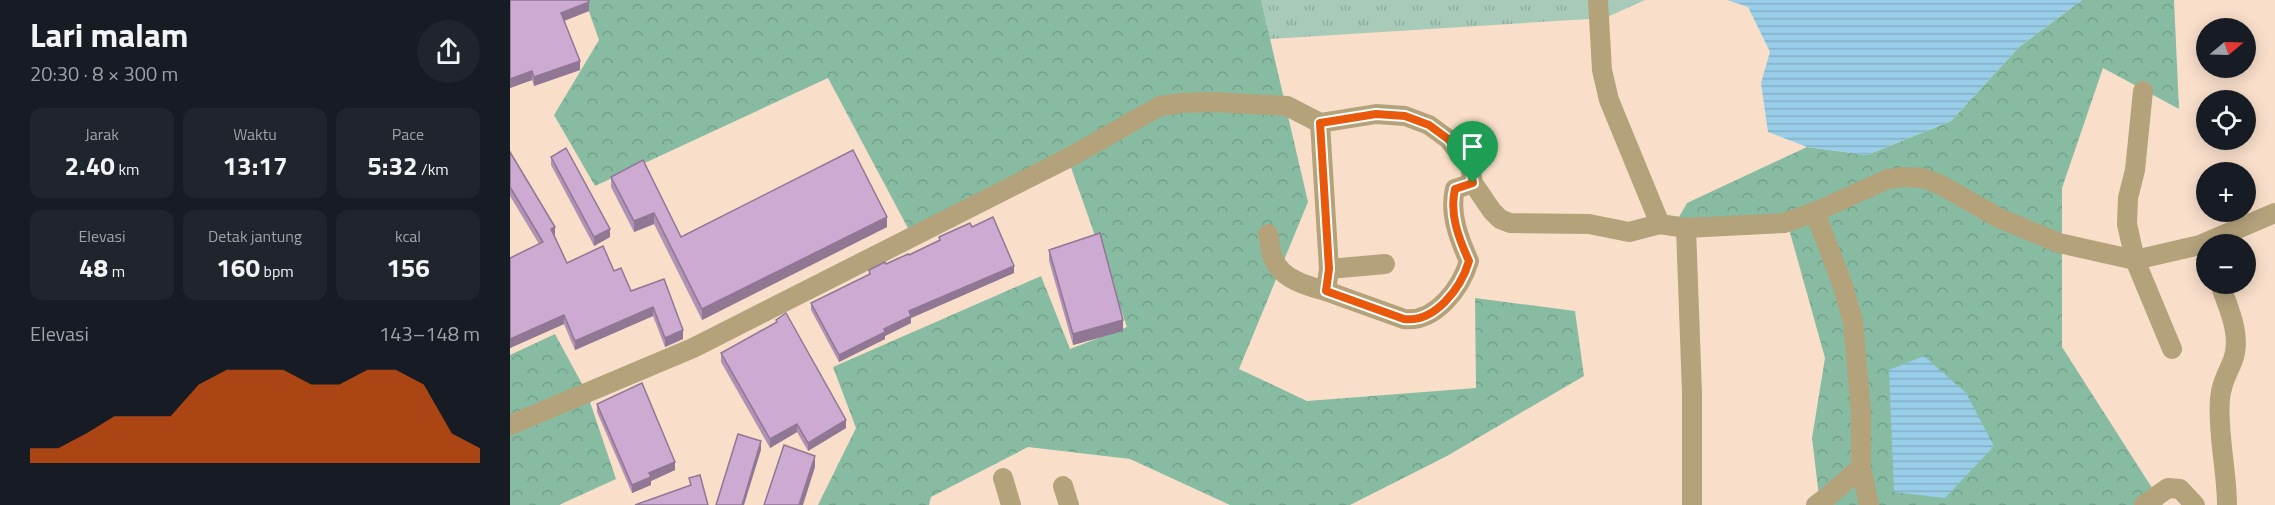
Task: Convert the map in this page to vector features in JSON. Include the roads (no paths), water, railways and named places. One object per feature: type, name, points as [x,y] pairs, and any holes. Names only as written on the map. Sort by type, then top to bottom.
[{"type":"street","points":[[1598,0],[1602,70],[1609,100],[1660,224]]},
{"type":"street","points":[[2143,91],[2136,170],[2128,198],[2127,224],[2135,260],[2172,349]]},
{"type":"street","points":[[510,425],[693,348],[1072,156],[1160,106],[1182,103],[1214,102],[1287,106],[1320,123],[1376,114],[1405,116],[1429,125],[1448,139],[1470,166],[1473,183],[1492,211],[1500,219],[1510,223],[1589,224],[1629,232],[1660,224],[1686,228],[1784,223],[1815,212],[1888,179],[1904,177],[1923,178],[1941,185],[1999,218],[2059,243],[2135,260],[2196,252]]},
{"type":"street","points":[[1320,123],[1329,269],[1326,291]]},
{"type":"street","points":[[1268,234],[1273,260],[1292,279],[1404,319],[1415,320],[1436,309],[1448,298],[1466,271],[1469,261],[1458,237],[1453,199],[1455,189],[1473,183]]},
{"type":"street","points":[[1815,212],[1843,286],[1853,322],[1861,413],[1861,467],[1869,505]]},
{"type":"street","points":[[2235,234],[2275,213]]},
{"type":"street","points":[[1686,228],[1692,393],[1692,505]]},
{"type":"street","points":[[1329,269],[1385,264]]},
{"type":"street","points":[[2224,294],[2234,324],[2236,345],[2219,400],[2227,505]]},
{"type":"street","points":[[1815,505],[1831,495],[1861,467]]},
{"type":"street","points":[[1003,478],[1011,505]]},
{"type":"street","points":[[1063,486],[1069,505]]},
{"type":"street","points":[[2144,505],[2168,488],[2180,489],[2195,505]]},
{"type":"water","points":[[1727,0],[2082,0],[2019,47],[1951,121],[1867,155],[1807,147],[1768,132],[1761,83],[1770,52],[1748,7]]},
{"type":"water","points":[[1924,356],[1966,393],[1994,446],[1945,498],[1894,492],[1889,370]]}]
